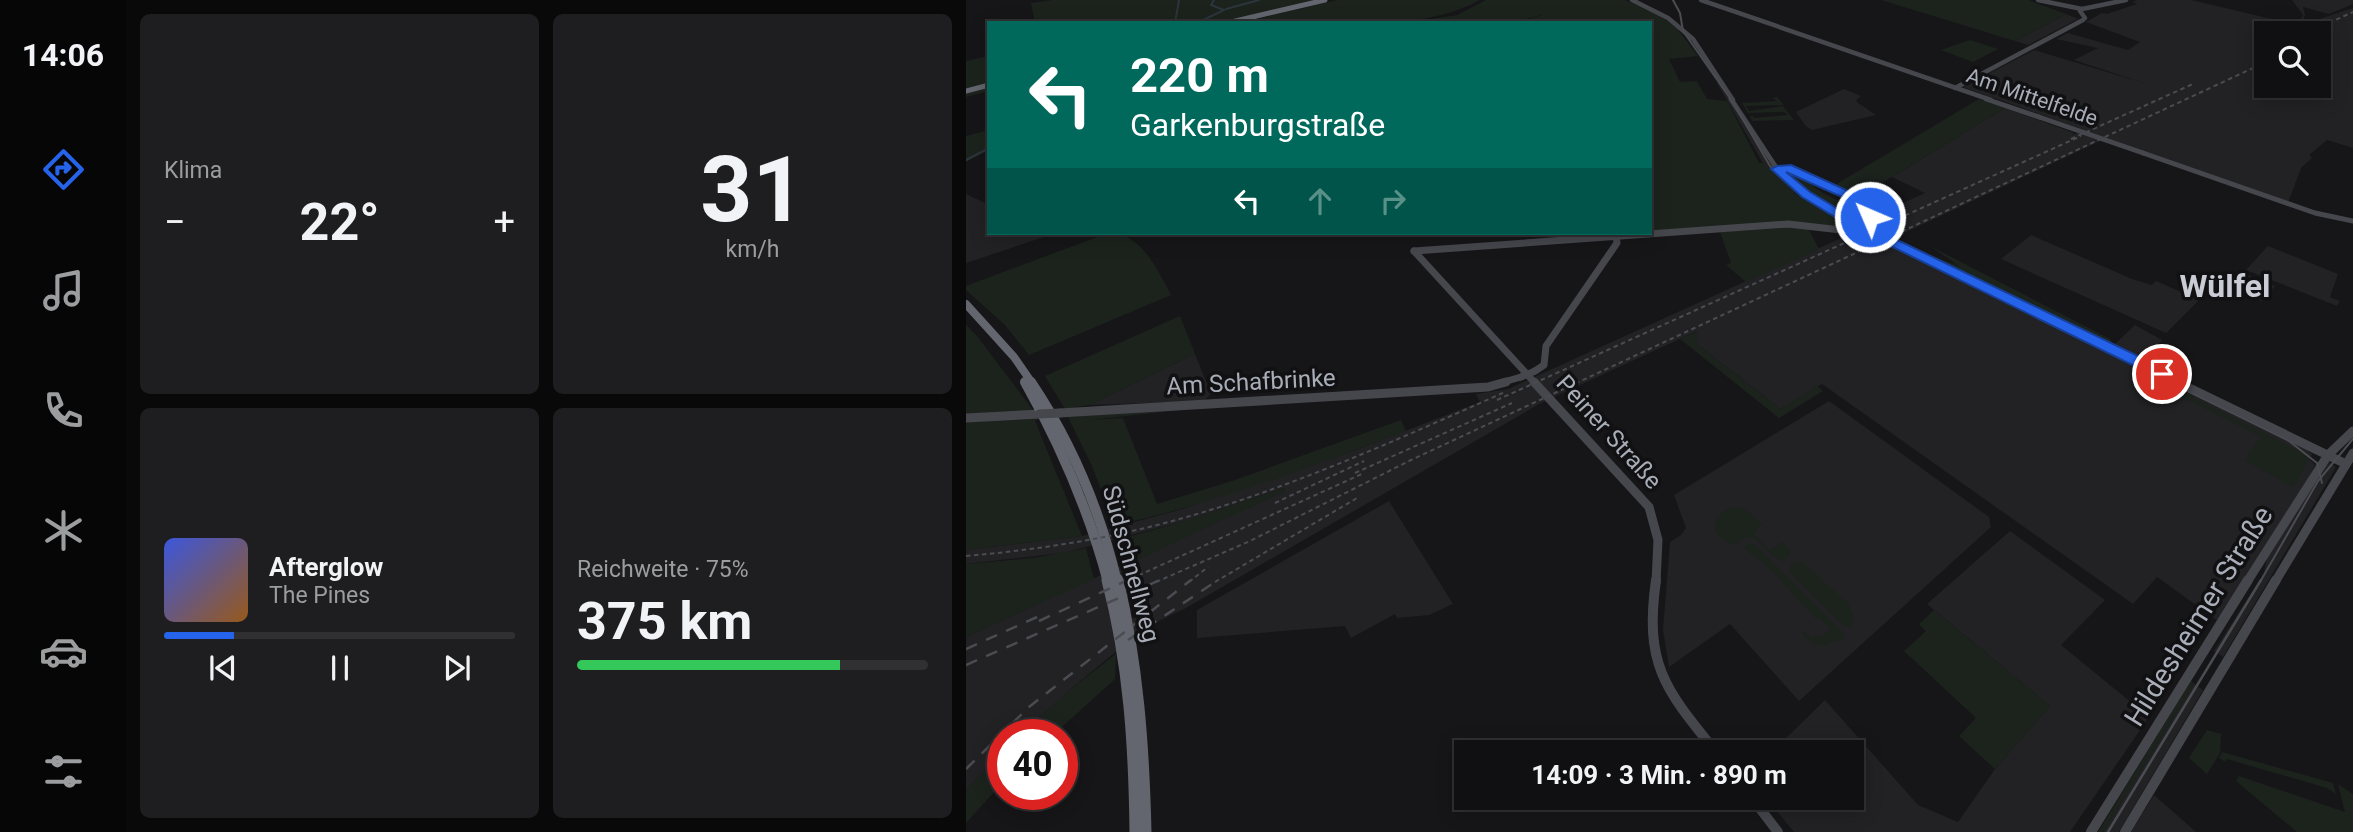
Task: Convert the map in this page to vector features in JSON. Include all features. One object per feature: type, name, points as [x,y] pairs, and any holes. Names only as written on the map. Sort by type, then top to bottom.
[{"type":"highway","points":[[1236,21],[1325,0]]},
{"type":"highway","points":[[1242,21],[1331,0]]},
{"type":"highway","points":[[966,88],[987,83]]},
{"type":"highway","name":"Südschnellweg","points":[[966,304],[1002,340],[1049,405],[1096,507],[1114,572],[1138,690],[1145,761],[1145,832]]},
{"type":"highway","name":"Südschnellweg","points":[[966,311],[1022,375],[1065,453],[1088,510],[1107,576],[1126,671],[1135,752],[1136,832]]},
{"type":"street","points":[[1632,0],[1668,18],[1693,39],[1727,87],[1768,157],[1778,170],[1806,195],[1891,242],[2346,464]]},
{"type":"street","name":"Am Mittelfelde","points":[[1701,0],[2315,213],[2353,221]]},
{"type":"street","points":[[2038,0],[2080,10],[2099,9],[2126,0]]},
{"type":"street","points":[[1955,88],[2084,19],[2080,10]]},
{"type":"street","points":[[1652,233],[1788,224],[1838,232],[1863,224],[1870,218],[1870,210],[1862,201],[1768,157]]},
{"type":"street","points":[[1778,170],[1796,171]]},
{"type":"street","points":[[1616,236],[1630,235]]},
{"type":"street","name":"Peiner Straße","points":[[1616,236],[1414,251],[1649,507],[1660,537],[1651,613],[1655,655],[1667,686],[1707,740]]},
{"type":"street","name":"Am Schafbrinke","points":[[966,418],[1488,387],[1521,377],[1544,365],[1546,346],[1616,243],[1616,236]]},
{"type":"street","name":"Hildesheimer Straße","points":[[2091,832],[2328,455],[2353,431]]},
{"type":"street","name":"Hildesheimer Straße","points":[[2125,832],[2353,453]]},
{"type":"street","points":[[1761,810],[1778,832]]},
{"type":"shaded area","points":[[1053,0],[1319,0],[1230,21],[1035,21],[1031,3]]},
{"type":"shaded area","points":[[1337,0],[1480,0],[1455,11],[1407,21],[1249,21]]},
{"type":"shaded area","points":[[1486,0],[1625,0],[1660,16],[1676,27],[1698,56],[1669,59],[1680,82],[1697,81],[1707,99],[1727,101],[1759,163],[1763,163],[1797,195],[1851,227],[1842,230],[1802,223],[1653,231],[1652,21],[1523,21],[1545,14],[1519,21],[1420,21],[1457,15]]},
{"type":"shaded area","points":[[1881,0],[2028,0],[2066,14],[2015,41]]},
{"type":"shaded area","points":[[2191,0],[2281,21],[2254,21],[2254,98],[2331,98],[2331,21],[2313,21],[2353,8],[2353,148],[2327,140],[2309,155],[2312,158],[2301,168],[2288,203],[2104,139],[1883,243],[1889,242],[2137,364],[2134,368],[2161,381],[2165,378],[2304,447],[2312,454],[2309,459],[2315,465],[2289,515],[2221,623],[2157,577],[2133,604],[1822,384],[1781,409],[1697,344],[1697,331],[1541,403],[1186,608],[1146,627],[1038,719],[987,719],[987,768],[966,790],[966,637],[1285,491],[1283,488],[1188,520],[1063,553],[966,564],[966,550],[1082,536],[1179,510],[1356,450],[1480,402],[1476,394],[1508,389],[1890,216],[1875,218],[1867,200],[1888,210],[1925,193],[1892,177],[2005,108],[2074,133],[2072,135],[2084,130],[1963,87],[2034,50],[2147,84],[2074,60],[2098,48],[2056,39],[2068,33],[2128,50],[2140,42],[2086,22],[2102,13],[2107,14],[2137,4],[2132,2]],"holes":[[[1138,594],[1143,611],[1113,633],[1111,606]]]},
{"type":"shaded area","points":[[2292,0],[2353,0],[2353,4],[2329,14],[2303,7],[2305,15],[2300,21],[2303,15]]},
{"type":"shaded area","points":[[2066,14],[2078,19],[2028,45],[2015,41]]},
{"type":"shaded area","points":[[1970,40],[1998,49],[1973,62],[1941,50]]},
{"type":"shaded area","points":[[987,56],[987,92],[966,97],[966,61]]},
{"type":"shaded area","points":[[1717,83],[1720,83],[1762,152],[1780,176],[1811,201],[1853,224],[1849,226],[1816,208],[1778,180],[1763,163]]},
{"type":"shaded area","points":[[1844,89],[1861,96],[1856,100],[1858,103],[1876,115],[1812,130],[1796,112]]},
{"type":"shaded area","points":[[1777,97],[1784,105],[1746,106],[1749,111],[1783,106],[1794,120],[1752,121],[1750,116],[1788,115],[1784,112],[1748,113],[1741,101],[1777,101],[1772,98]]},
{"type":"shaded area","points":[[1979,99],[2005,108],[1859,197],[1835,185]]},
{"type":"shaded area","points":[[987,131],[987,151],[966,162],[966,136]]},
{"type":"shaded area","points":[[1792,171],[1824,194],[1865,212],[1865,218],[1860,222],[1816,197],[1787,172]]},
{"type":"shaded area","points":[[966,194],[987,204],[987,235],[1050,235],[966,263]]},
{"type":"shaded area","points":[[1808,228],[1819,249],[1746,282],[1726,265],[1731,263],[1720,232]]},
{"type":"shaded area","points":[[1103,235],[1120,235],[1130,239],[1147,254],[1171,295],[1029,355],[1005,325],[966,290],[966,286]]},
{"type":"shaded area","points":[[2031,235],[2132,279],[2152,285],[2156,281],[2199,300],[2166,333],[2001,259]]},
{"type":"shaded area","points":[[1930,246],[2110,339],[2112,343],[1930,255],[1959,266]]},
{"type":"shaded area","points":[[2268,246],[2338,274],[2330,297],[2340,301],[2337,306],[2246,270]]},
{"type":"shaded area","points":[[2247,275],[2275,286],[2262,301],[2229,288],[2239,277]]},
{"type":"shaded area","points":[[1180,316],[1195,354],[1089,405],[1065,409],[1045,376]]},
{"type":"shaded area","points":[[966,325],[1039,418],[1035,421],[1082,536],[966,550]]},
{"type":"shaded area","points":[[2135,325],[2162,340],[2147,359],[2115,344]]},
{"type":"shaded area","points":[[1698,331],[1697,344],[1781,409],[1817,386],[1823,391],[1779,418],[1680,339]]},
{"type":"shaded area","points":[[1195,354],[1211,394],[1203,401],[1089,405]]},
{"type":"shaded area","points":[[2162,381],[2303,453],[2309,459],[2294,488],[2244,460],[2261,437],[2157,385]]},
{"type":"shaded area","points":[[1829,401],[1989,517],[1991,527],[1799,701],[1730,624],[1669,667],[1663,630],[1670,542],[1686,528],[1674,495]]},
{"type":"shaded area","points":[[1200,408],[1090,420],[1123,418],[1157,504],[1235,480],[1401,420],[1406,431],[1226,496],[1115,525],[1092,466],[1068,417]]},
{"type":"shaded area","points":[[2329,462],[2336,467],[2223,657],[2214,651],[2264,573],[2267,557]]},
{"type":"shaded area","points":[[1283,488],[1285,491],[1129,564],[1121,539]]},
{"type":"shaded area","points":[[1389,501],[1453,604],[1429,615],[1397,618],[1395,614],[1351,638],[1345,626],[1197,638],[1197,610]]},
{"type":"shaded area","points":[[1743,507],[1762,524],[1756,528],[1758,531],[1754,534],[1769,550],[1783,542],[1790,550],[1790,556],[1783,560],[1775,558],[1754,538],[1745,538],[1734,545],[1720,537],[1716,531],[1716,520],[1725,510]]},
{"type":"shaded area","points":[[2010,531],[2105,600],[2061,645],[2149,717],[2070,832],[1794,832],[1776,810],[1864,810],[1864,744],[1918,805],[1958,822],[1995,769],[2050,706],[1927,604]]},
{"type":"shaded area","points":[[1749,543],[1757,546],[1845,638],[1824,646],[1812,643],[1801,633],[1804,631],[1811,639],[1818,634],[1821,637],[1831,629],[1819,617],[1816,619],[1769,568],[1744,548]]},
{"type":"shaded area","points":[[1086,548],[1094,579],[966,637],[966,564],[1034,558]]},
{"type":"shaded area","points":[[1802,561],[1848,603],[1855,616],[1852,626],[1848,628],[1842,625],[1790,573],[1790,565]]},
{"type":"shaded area","points":[[1934,610],[2050,706],[1995,769],[1959,736],[1976,718],[1904,651],[1926,631],[1919,624]]},
{"type":"shaded area","points":[[1116,654],[1115,679],[1071,719],[1038,719],[1067,692]]},
{"type":"shaded area","points":[[2191,681],[2194,684],[2103,832],[2098,832]]},
{"type":"shaded area","points":[[2194,684],[2203,690],[2119,832],[2103,832]]},
{"type":"shaded area","points":[[1825,700],[1860,740],[1784,740]]},
{"type":"shaded area","points":[[2207,730],[2221,734],[2220,753],[2207,774],[2189,758]]},
{"type":"shaded area","points":[[2222,752],[2333,783],[2336,794],[2327,788],[2227,759],[2225,762],[2219,758]]},
{"type":"shaded area","points":[[987,768],[987,800],[966,823],[966,790]]},
{"type":"shaded area","points":[[2239,776],[2345,812],[2338,784],[2353,794],[2353,832],[2297,832],[2236,781]]},
{"type":"shaded area","points":[[2154,795],[2196,832],[2131,832]]},
{"type":"waterway","points":[[1175,21],[1179,0]]},
{"type":"waterway","points":[[1201,21],[1224,10],[1211,5],[1214,0]]},
{"type":"waterway","points":[[1226,9],[1259,0]]},
{"type":"waterway","points":[[966,160],[987,149]]},
{"type":"tram line","points":[[1673,0],[1680,13],[1683,31],[1734,104],[1770,166],[1802,196],[1851,225],[2289,441],[2317,463],[2321,478]]},
{"type":"tram line","points":[[2321,478],[2353,439]]},
{"type":"tram line","points":[[2260,582],[2321,478]]},
{"type":"tram line","points":[[2321,478],[2322,483]]},
{"type":"tram line","points":[[2108,832],[2261,580]]},
{"type":"railway","points":[[2331,22],[2353,12]]},
{"type":"railway","points":[[1156,582],[1250,541],[1411,460],[2254,68]]},
{"type":"railway","points":[[2071,139],[2195,83]]},
{"type":"railway","points":[[1497,400],[2081,136]]},
{"type":"railway","points":[[966,556],[1087,540],[1207,511],[1308,476],[1505,392]]},
{"type":"railway","points":[[1355,473],[1512,403]]},
{"type":"railway","points":[[1275,503],[1364,461]]},
{"type":"railway","points":[[1124,582],[1364,473]]},
{"type":"railway","points":[[1215,582],[1357,498]]},
{"type":"railway","points":[[1189,582],[1208,567]]},
{"type":"railway","points":[[1039,621],[1128,580]]},
{"type":"railway","points":[[966,665],[1160,580]]},
{"type":"railway","points":[[966,769],[1029,707],[1191,580]]},
{"type":"railway","points":[[1128,640],[1215,582]]},
{"type":"railway","points":[[966,649],[1046,613]]},
{"type":"district","name":"Wülfel","points":[[2225,286]]},
{"type":"route","points":[[1870,217],[1869,209],[1862,201],[1791,168],[1777,169],[1806,195],[1854,223],[2162,374]]}]
